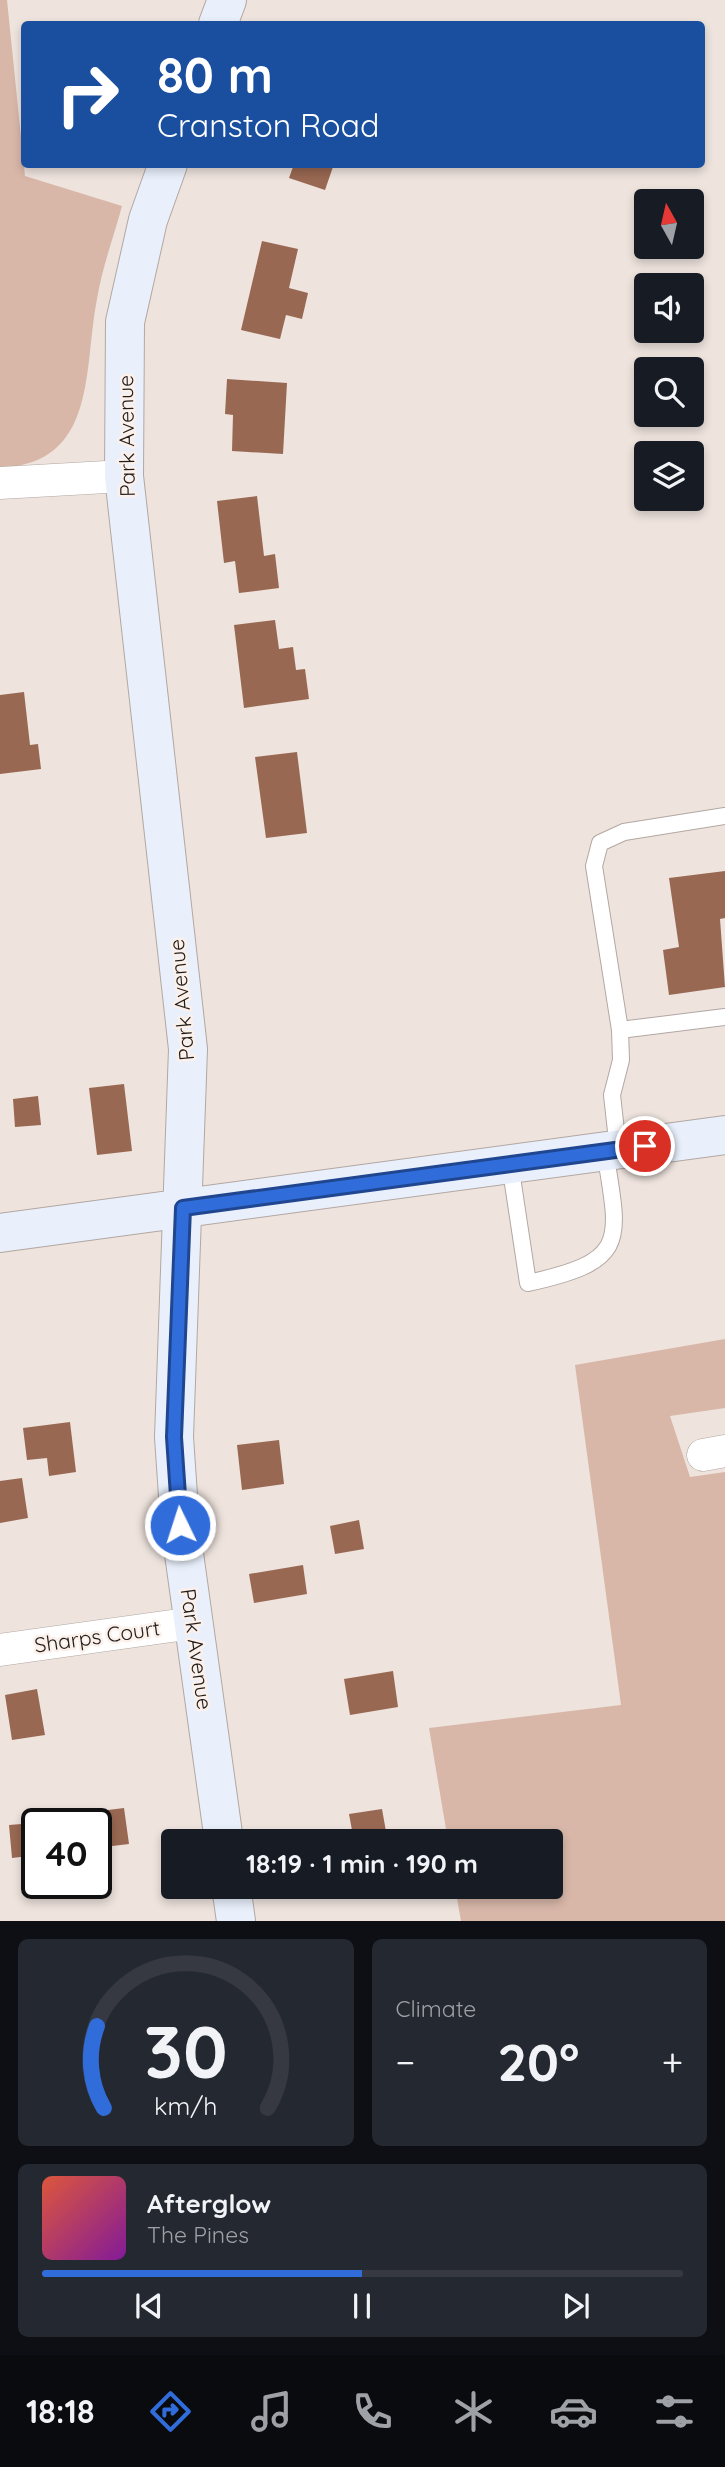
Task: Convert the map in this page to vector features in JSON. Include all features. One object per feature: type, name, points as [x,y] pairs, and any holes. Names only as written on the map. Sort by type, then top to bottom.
[{"type":"street","points":[[219,21],[227,0]]},
{"type":"street","name":"Park Avenue","points":[[167,168],[148,220],[125,322],[124,476],[188,1049],[174,1437],[180,1525],[223,1829]]},
{"type":"street","points":[[0,483],[124,476]]},
{"type":"street","points":[[0,1233],[725,1135]]},
{"type":"street","name":"Sharps Court","points":[[0,1650],[193,1623]]},
{"type":"street","points":[[233,1899],[236,1921]]},
{"type":"lane","points":[[510,1164],[528,1283],[576,1272],[606,1253],[615,1228],[611,1150],[612,1095],[621,1060],[620,1030],[594,866],[600,843],[624,832],[725,816]]},
{"type":"lane","points":[[620,1030],[725,1017]]},
{"type":"shaded area","points":[[0,0],[7,0],[21,137],[21,168],[24,168],[25,176],[122,206],[99,287],[80,408],[70,431],[55,449],[32,462],[0,468]]},
{"type":"shaded area","points":[[725,1339],[725,1408],[670,1416],[690,1477],[725,1472],[725,1921],[461,1921],[457,1899],[563,1899],[563,1829],[446,1829],[429,1728],[621,1705],[575,1365]]},
{"type":"building","points":[[293,168],[333,168],[325,190],[289,178]]},
{"type":"building","points":[[262,241],[298,249],[289,288],[308,293],[302,319],[286,315],[280,339],[241,330]]},
{"type":"building","points":[[227,379],[287,383],[283,454],[232,451],[233,415],[225,414]]},
{"type":"building","points":[[257,496],[264,556],[275,554],[279,588],[239,593],[235,561],[224,563],[217,501]]},
{"type":"building","points":[[275,620],[279,649],[293,647],[296,670],[305,669],[309,699],[244,708],[234,625]]},
{"type":"building","points":[[24,692],[30,745],[38,744],[41,769],[0,774],[0,695]]},
{"type":"building","points":[[297,752],[307,833],[266,838],[255,757]]},
{"type":"building","points":[[725,871],[725,918],[720,919],[725,987],[669,995],[663,950],[679,947],[669,878]]},
{"type":"building","points":[[124,1084],[132,1151],[97,1155],[89,1088]]},
{"type":"building","points":[[38,1096],[41,1125],[15,1127],[13,1099]]},
{"type":"building","points":[[70,1422],[76,1472],[49,1476],[47,1458],[27,1460],[23,1428]]},
{"type":"building","points":[[279,1440],[284,1484],[242,1490],[237,1445]]},
{"type":"building","points":[[22,1478],[28,1518],[0,1523],[0,1481]]},
{"type":"building","points":[[359,1520],[364,1549],[335,1554],[330,1526]]},
{"type":"building","points":[[303,1565],[307,1594],[254,1603],[249,1574]]},
{"type":"building","points":[[393,1671],[398,1707],[350,1715],[344,1679]]},
{"type":"building","points":[[37,1689],[45,1735],[12,1740],[5,1695]]},
{"type":"building","points":[[124,1808],[129,1844],[112,1846],[112,1810]]},
{"type":"building","points":[[382,1809],[386,1829],[352,1829],[349,1814]]},
{"type":"building","points":[[21,1824],[21,1857],[12,1858],[9,1825]]},
{"type":"route","points":[[180,1525],[174,1437],[183,1208],[645,1146]]}]
